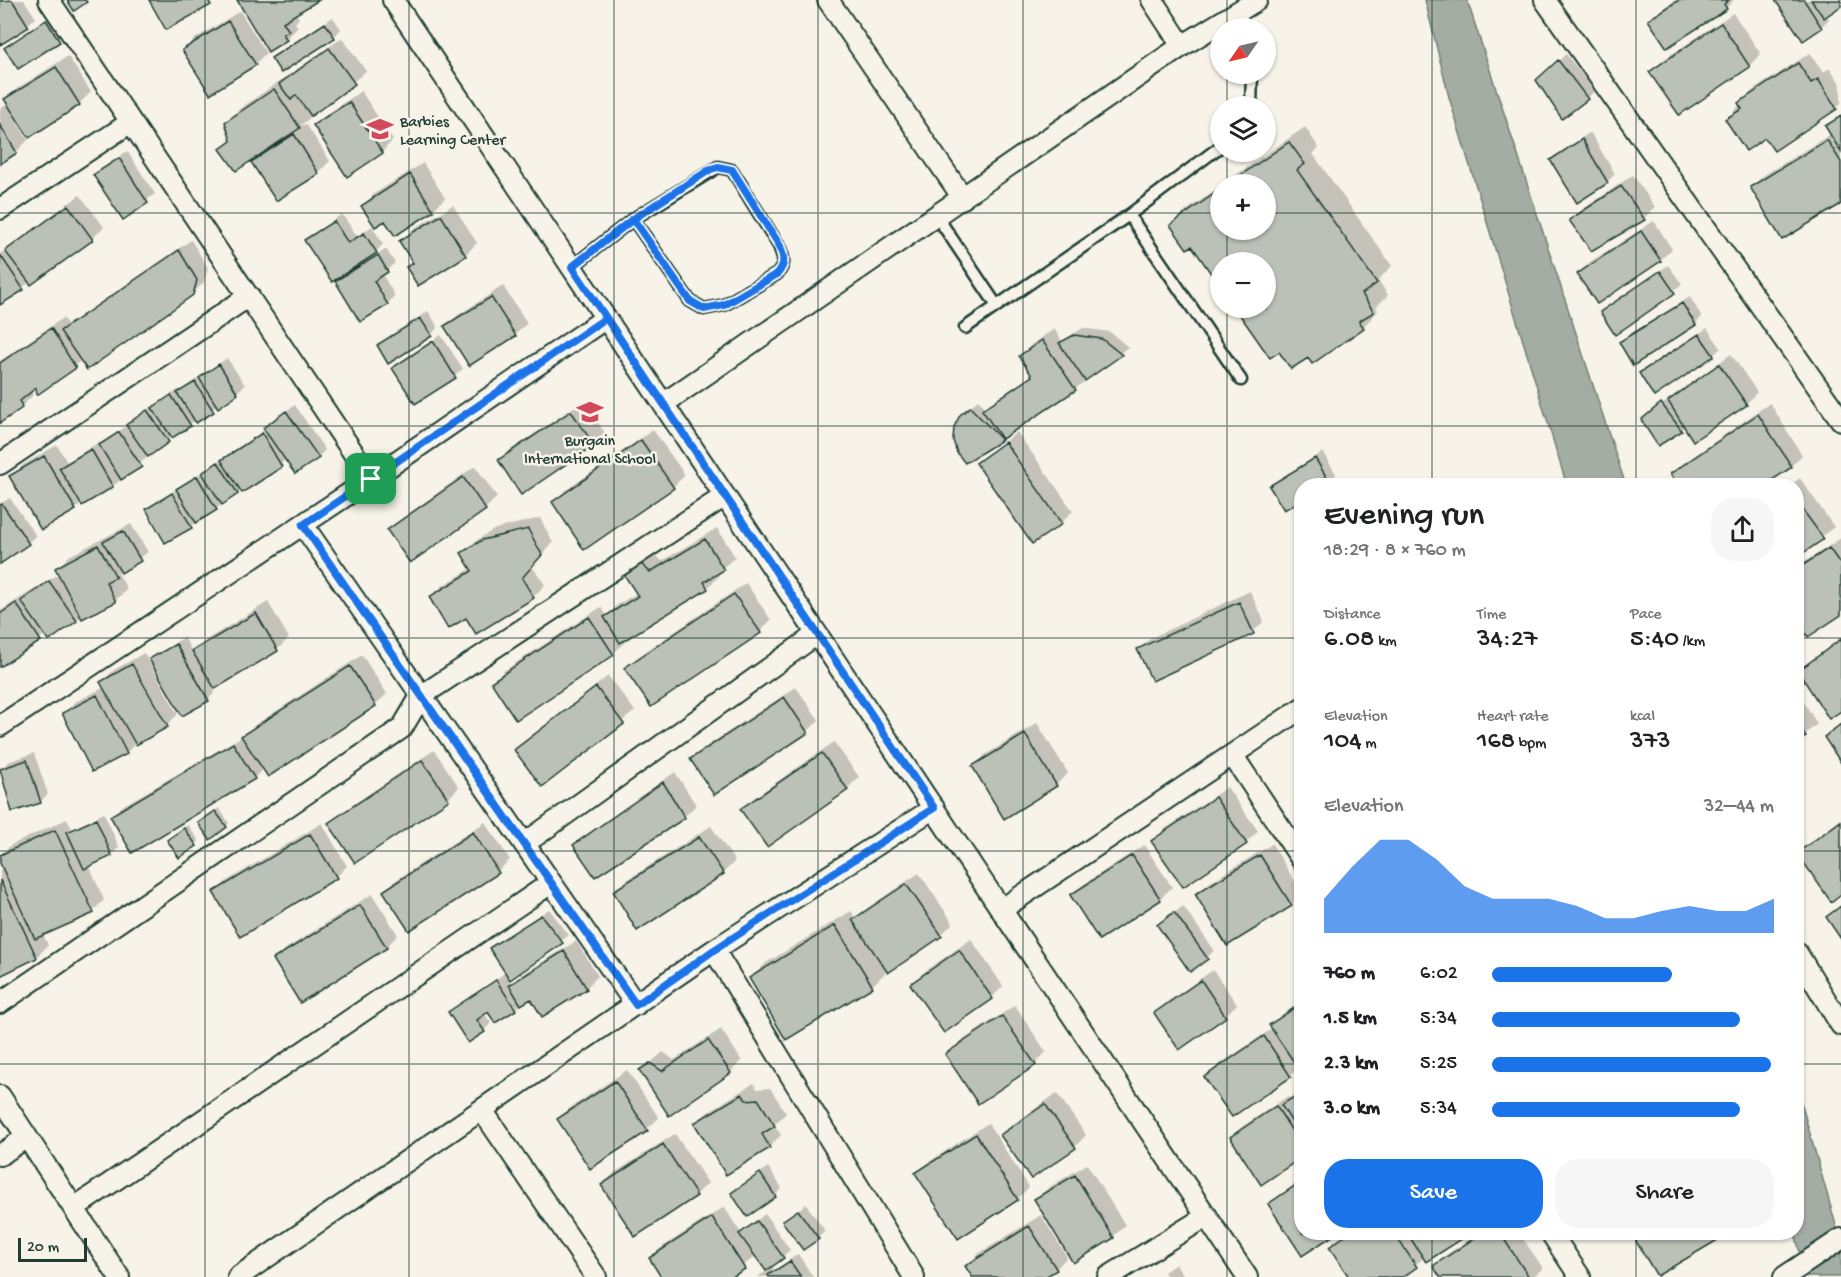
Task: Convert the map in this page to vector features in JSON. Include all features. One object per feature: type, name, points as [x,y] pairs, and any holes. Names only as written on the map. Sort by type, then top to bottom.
[{"type":"street","points":[[49,0],[371,479]]},
{"type":"street","points":[[393,0],[1247,1277]]},
{"type":"street","points":[[828,0],[963,198]]},
{"type":"street","points":[[1152,0],[1182,46]]},
{"type":"street","points":[[1236,18],[1257,0]]},
{"type":"street","points":[[1545,0],[1841,420]]},
{"type":"street","points":[[663,404],[1182,46],[1210,33]]},
{"type":"street","points":[[0,209],[131,122]]},
{"type":"street","points":[[0,464],[249,296]]},
{"type":"street","points":[[0,726],[303,525],[606,318]]},
{"type":"street","points":[[0,1002],[402,728],[421,696],[725,496]]},
{"type":"street","points":[[303,525],[636,1005]]},
{"type":"street","points":[[524,844],[817,634]]},
{"type":"street","points":[[1002,909],[1294,714]]},
{"type":"street","points":[[1233,756],[1294,848]]},
{"type":"street","points":[[251,1274],[482,1110],[714,950],[934,808]]},
{"type":"street","points":[[74,1208],[551,883]]},
{"type":"street","points":[[714,950],[914,1277]]},
{"type":"street","points":[[1804,964],[1841,1025]]},
{"type":"street","points":[[0,1096],[119,1277]]},
{"type":"street","points":[[482,1110],[596,1277]]},
{"type":"street","points":[[0,1155],[27,1137]]},
{"type":"street","points":[[1108,1277],[1207,1216]]},
{"type":"street","points":[[1791,1272],[1841,1239]]},
{"type":"street","points":[[1556,1240],[1581,1277]]},
{"type":"lane","points":[[965,328],[1129,215],[1210,154]]},
{"type":"lane","points":[[572,267],[633,219],[711,169],[724,168],[732,170],[780,246],[785,258],[783,268],[724,305],[704,309],[690,301],[633,219]]},
{"type":"lane","points":[[936,215],[997,306]]},
{"type":"lane","points":[[1129,215],[1241,380]]},
{"type":"shaded area","points":[[1425,0],[1467,0],[1623,478],[1565,478],[1449,97]]},
{"type":"shaded area","points":[[1804,1113],[1841,1243],[1841,1277],[1806,1277],[1797,1240],[1804,1240]]},
{"type":"building","points":[[12,0],[29,27],[0,45],[0,1]]},
{"type":"building","points":[[67,0],[85,0],[87,2],[74,11]]},
{"type":"building","points":[[149,0],[208,0],[211,5],[166,30]]},
{"type":"building","points":[[237,0],[319,0],[283,22],[289,31],[283,34],[287,40],[268,52]]},
{"type":"building","points":[[1679,0],[1729,0],[1724,4],[1727,9],[1667,48],[1648,20]]},
{"type":"building","points":[[1775,0],[1804,0],[1822,28],[1803,41]]},
{"type":"building","points":[[1811,0],[1841,0],[1841,6],[1824,18]]},
{"type":"building","points":[[46,20],[60,42],[18,69],[4,48]]},
{"type":"building","points":[[228,21],[256,65],[210,94],[182,50]]},
{"type":"building","points":[[325,23],[335,38],[281,73],[271,58]]},
{"type":"building","points":[[1721,23],[1750,67],[1679,115],[1649,72]]},
{"type":"building","points":[[329,48],[355,84],[311,116],[296,95],[291,100],[279,84]]},
{"type":"building","points":[[1558,60],[1588,99],[1562,119],[1536,80]]},
{"type":"building","points":[[1798,63],[1811,83],[1818,79],[1837,109],[1774,151],[1765,138],[1746,151],[1725,119],[1742,109],[1738,103]]},
{"type":"building","points":[[56,67],[80,105],[29,138],[4,99]]},
{"type":"building","points":[[274,89],[300,128],[236,171],[220,149],[231,141],[225,122]]},
{"type":"building","points":[[349,102],[383,153],[347,177],[313,125]]},
{"type":"building","points":[[1841,116],[1841,152],[1825,126]]},
{"type":"building","points":[[0,125],[17,153],[0,164]]},
{"type":"building","points":[[294,134],[319,174],[276,201],[251,162]]},
{"type":"building","points":[[1582,139],[1608,183],[1577,203],[1550,160]]},
{"type":"building","points":[[1827,140],[1841,162],[1841,204],[1782,240],[1750,187]]},
{"type":"building","points":[[1289,142],[1305,164],[1297,170],[1377,283],[1362,294],[1374,312],[1359,321],[1364,328],[1312,364],[1308,358],[1291,369],[1279,352],[1270,358],[1242,318],[1276,318],[1276,252],[1210,252],[1210,272],[1192,246],[1187,249],[1170,225],[1210,197],[1210,240],[1276,240],[1276,174],[1243,174],[1260,162],[1276,162],[1276,151]]},
{"type":"building","points":[[119,158],[148,203],[123,220],[93,175]]},
{"type":"building","points":[[410,174],[434,211],[395,236],[385,221],[375,227],[361,206]]},
{"type":"building","points":[[1621,186],[1645,220],[1591,251],[1569,220]]},
{"type":"building","points":[[68,205],[93,240],[31,285],[5,251]]},
{"type":"building","points":[[441,215],[466,256],[418,286],[406,267],[413,263],[399,241]]},
{"type":"building","points":[[334,221],[348,243],[364,233],[377,253],[332,282],[304,240]]},
{"type":"building","points":[[1641,231],[1661,261],[1597,304],[1577,274]]},
{"type":"building","points":[[179,250],[197,280],[193,295],[87,370],[60,331]]},
{"type":"building","points":[[378,255],[388,272],[374,281],[388,305],[360,322],[335,281]]},
{"type":"building","points":[[0,257],[24,290],[0,305]]},
{"type":"building","points":[[1660,271],[1675,293],[1615,335],[1600,312]]},
{"type":"building","points":[[491,297],[516,336],[469,366],[444,326]]},
{"type":"building","points":[[1682,303],[1696,325],[1633,366],[1619,342]]},
{"type":"building","points":[[420,318],[432,336],[388,364],[377,345]]},
{"type":"building","points":[[51,328],[76,368],[37,395],[36,388],[20,401],[22,408],[0,423],[0,363]]},
{"type":"building","points":[[1699,334],[1714,356],[1654,397],[1639,373]]},
{"type":"building","points":[[1074,335],[1102,339],[1122,355],[1085,381],[1059,343]]},
{"type":"building","points":[[1042,340],[1076,390],[1002,439],[982,410],[1032,376],[1019,356]]},
{"type":"building","points":[[433,341],[456,378],[415,404],[392,368]]},
{"type":"building","points":[[219,364],[238,394],[218,408],[199,378]]},
{"type":"building","points":[[1719,364],[1747,405],[1693,441],[1668,401]]},
{"type":"building","points":[[195,382],[214,412],[196,423],[177,393]]},
{"type":"building","points":[[171,395],[191,426],[172,438],[152,408]]},
{"type":"building","points":[[1661,403],[1682,431],[1658,446],[1641,420]]},
{"type":"building","points":[[970,407],[1002,440],[965,463],[957,453],[953,440],[954,427],[960,415]]},
{"type":"building","points":[[147,410],[169,442],[148,457],[126,425]]},
{"type":"building","points":[[286,411],[319,458],[295,474],[263,428]]},
{"type":"building","points":[[571,411],[594,445],[521,495],[498,460]]},
{"type":"building","points":[[1758,414],[1792,467],[1775,478],[1673,478],[1670,474]]},
{"type":"building","points":[[119,432],[142,467],[121,480],[99,445]]},
{"type":"building","points":[[262,433],[282,467],[242,493],[221,460]]},
{"type":"building","points":[[641,440],[674,488],[584,550],[552,502]]},
{"type":"building","points":[[1005,442],[1062,524],[1032,544],[976,463]]},
{"type":"building","points":[[91,449],[113,487],[82,506],[59,468]]},
{"type":"building","points":[[44,456],[76,510],[41,530],[9,476]]},
{"type":"building","points":[[1315,458],[1327,478],[1294,478],[1294,504],[1284,510],[1269,486]]},
{"type":"building","points":[[218,462],[238,494],[222,505],[202,473]]},
{"type":"building","points":[[197,476],[217,510],[196,523],[176,489]]},
{"type":"building","points":[[463,477],[486,510],[410,563],[387,530]]},
{"type":"building","points":[[172,493],[192,528],[165,543],[146,509]]},
{"type":"building","points":[[2,504],[29,544],[0,564],[0,505]]},
{"type":"building","points":[[1804,512],[1824,539],[1804,552]]},
{"type":"building","points":[[528,529],[542,555],[522,578],[534,598],[476,634],[466,618],[448,629],[429,597],[472,571],[461,553],[482,540]]},
{"type":"building","points":[[123,531],[141,561],[121,573],[103,542]]},
{"type":"building","points":[[705,539],[724,570],[704,582],[708,589],[620,643],[604,617],[638,596],[623,573],[640,563],[650,572]]},
{"type":"building","points":[[98,545],[116,577],[106,582],[116,602],[82,619],[55,568]]},
{"type":"building","points":[[1829,548],[1841,565],[1841,615],[1808,637],[1804,631],[1804,564]]},
{"type":"building","points":[[49,581],[77,621],[49,641],[21,601]]},
{"type":"building","points":[[734,594],[761,633],[651,707],[624,668]]},
{"type":"building","points":[[1239,602],[1254,634],[1152,681],[1137,649]]},
{"type":"building","points":[[16,603],[41,641],[0,667],[0,614]]},
{"type":"building","points":[[256,613],[278,651],[215,689],[192,651]]},
{"type":"building","points":[[589,617],[614,655],[516,720],[491,682]]},
{"type":"building","points":[[1841,639],[1841,711],[1829,719],[1804,680],[1804,667]]},
{"type":"building","points":[[176,644],[209,701],[182,716],[149,659]]},
{"type":"building","points":[[132,664],[168,727],[136,745],[100,682]]},
{"type":"building","points":[[350,666],[376,706],[268,777],[241,736]]},
{"type":"building","points":[[596,687],[624,724],[542,787],[514,750]]},
{"type":"building","points":[[97,695],[127,754],[92,772],[62,713]]},
{"type":"building","points":[[784,697],[808,733],[714,795],[690,759]]},
{"type":"building","points":[[1841,724],[1841,763],[1824,737]]},
{"type":"building","points":[[1025,734],[1057,786],[1004,819],[972,766]]},
{"type":"building","points":[[233,743],[255,779],[132,853],[110,816]]},
{"type":"building","points":[[822,753],[848,790],[767,847],[740,809]]},
{"type":"building","points":[[27,760],[41,803],[12,812],[0,769]]},
{"type":"building","points":[[422,760],[449,800],[355,863],[328,823]]},
{"type":"building","points":[[663,782],[685,818],[595,877],[573,845]]},
{"type":"building","points":[[1215,797],[1247,844],[1183,887],[1151,841]]},
{"type":"building","points":[[215,811],[227,827],[210,840],[198,823]]},
{"type":"building","points":[[96,819],[112,856],[84,869],[67,832]]},
{"type":"building","points":[[1841,821],[1841,894],[1831,902],[1804,863],[1804,848]]},
{"type":"building","points":[[184,828],[197,846],[179,858],[167,840]]},
{"type":"building","points":[[55,830],[94,913],[35,939],[0,863],[0,855]]},
{"type":"building","points":[[473,832],[499,873],[409,931],[383,891]]},
{"type":"building","points":[[310,834],[337,878],[240,937],[213,892]]},
{"type":"building","points":[[699,837],[724,874],[637,931],[613,891]]},
{"type":"building","points":[[1132,855],[1161,900],[1099,940],[1070,895]]},
{"type":"building","points":[[1260,855],[1292,906],[1227,946],[1195,894]]},
{"type":"building","points":[[0,880],[37,958],[0,976]]},
{"type":"building","points":[[906,884],[942,936],[888,973],[852,920]]},
{"type":"building","points":[[360,905],[387,948],[300,1003],[273,959]]},
{"type":"building","points":[[1841,906],[1841,939],[1826,917]]},
{"type":"building","points":[[1174,912],[1208,959],[1190,972],[1157,925]]},
{"type":"building","points":[[541,915],[563,943],[510,980],[489,948]]},
{"type":"building","points":[[835,925],[873,987],[786,1040],[749,978]]},
{"type":"building","points":[[959,950],[993,999],[944,1033],[910,984]]},
{"type":"building","points":[[564,951],[587,989],[542,1017],[531,999],[521,1005],[509,985]]},
{"type":"building","points":[[496,980],[516,1010],[495,1023],[488,1012],[477,1020],[485,1032],[468,1043],[448,1012]]},
{"type":"building","points":[[1201,980],[1226,1017],[1179,1050],[1154,1013]]},
{"type":"building","points":[[1294,1008],[1294,1062],[1269,1025]]},
{"type":"building","points":[[1002,1016],[1036,1065],[978,1104],[945,1054]]},
{"type":"building","points":[[1264,1036],[1291,1077],[1232,1117],[1204,1077]]},
{"type":"building","points":[[708,1040],[731,1073],[669,1116],[639,1070],[650,1063],[662,1071]]},
{"type":"building","points":[[615,1081],[648,1131],[590,1169],[557,1119]]},
{"type":"building","points":[[742,1094],[746,1100],[758,1099],[775,1126],[762,1134],[770,1148],[726,1175],[694,1123]]},
{"type":"building","points":[[1294,1097],[1294,1125],[1281,1105]]},
{"type":"building","points":[[1045,1104],[1076,1148],[1031,1179],[1000,1135]]},
{"type":"building","points":[[1276,1106],[1294,1134],[1294,1162],[1261,1185],[1230,1137]]},
{"type":"building","points":[[976,1134],[1018,1200],[958,1239],[915,1173]]},
{"type":"building","points":[[663,1144],[697,1196],[635,1237],[601,1185]]},
{"type":"building","points":[[760,1173],[776,1197],[747,1217],[731,1193]]},
{"type":"building","points":[[1075,1175],[1114,1238],[1073,1263],[1034,1199]]},
{"type":"building","points":[[1294,1186],[1294,1240],[1326,1240],[1302,1256],[1268,1204]]},
{"type":"building","points":[[798,1210],[819,1239],[803,1250],[782,1221]]},
{"type":"building","points":[[712,1217],[745,1269],[732,1277],[661,1277],[649,1258]]},
{"type":"building","points":[[757,1221],[784,1258],[766,1271],[739,1234]]},
{"type":"building","points":[[1029,1226],[1057,1270],[1045,1277],[972,1277],[965,1266]]},
{"type":"building","points":[[1339,1240],[1399,1240],[1417,1267],[1403,1277],[1349,1277],[1329,1247]]},
{"type":"building","points":[[1412,1240],[1460,1240],[1426,1262]]},
{"type":"building","points":[[1472,1240],[1505,1240],[1529,1277],[1440,1277],[1433,1266]]},
{"type":"building","points":[[1635,1240],[1718,1240],[1657,1276]]},
{"type":"building","points":[[790,1261],[801,1277],[769,1277],[768,1275]]},
{"type":"place","name":"Barbies Learning Center","points":[[380,129]]},
{"type":"place","name":"Burgain International School","points":[[590,412]]},
{"type":"route","points":[[371,479],[303,525],[636,1005],[714,950],[934,808],[572,267],[633,219],[711,169],[718,167],[732,170],[780,246],[785,258],[783,268],[777,274],[724,305],[704,309],[690,301],[633,219],[572,267],[606,318],[371,479]]}]
